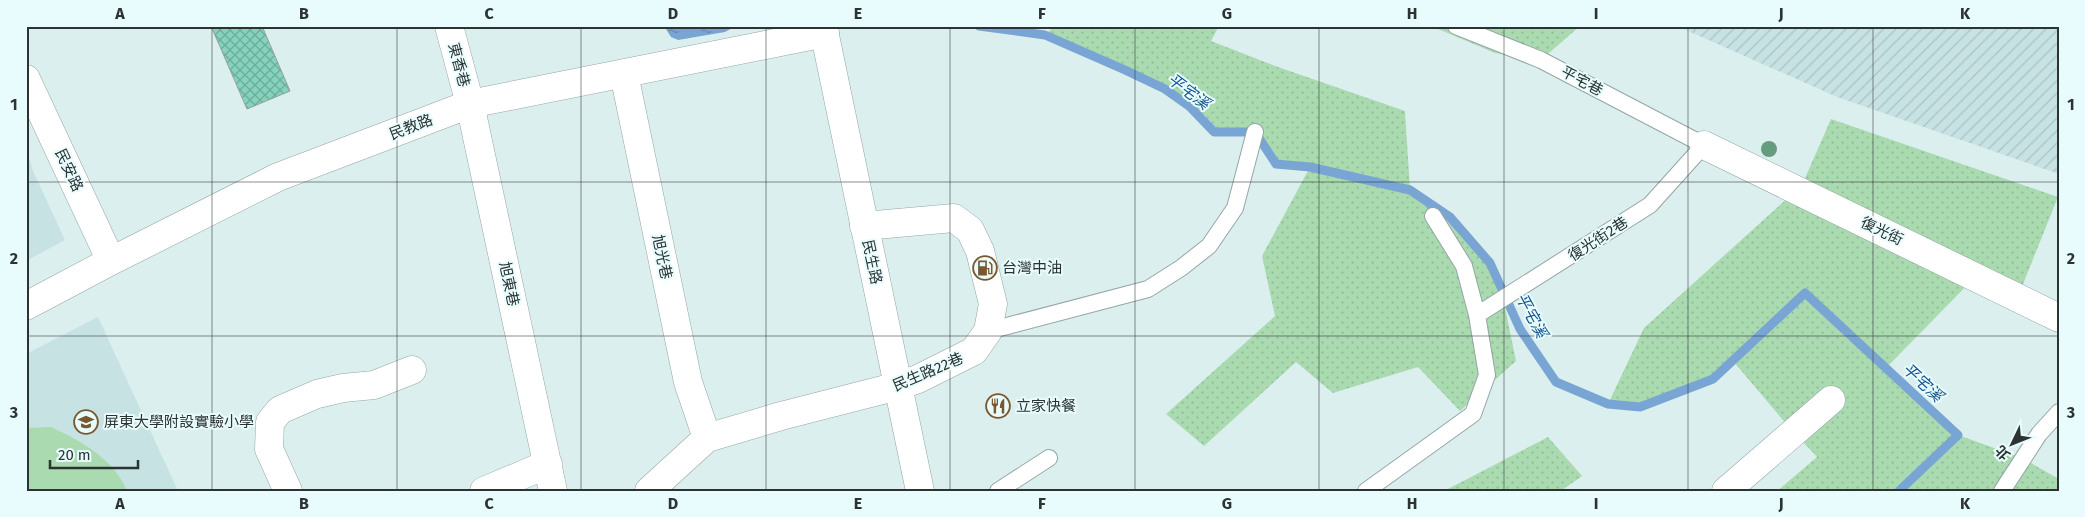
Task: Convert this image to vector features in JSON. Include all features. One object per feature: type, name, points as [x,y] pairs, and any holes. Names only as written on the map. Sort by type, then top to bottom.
[{"type":"street","name":"東香巷","points":[[449,26],[470,104]]},
{"type":"street","name":"民教路","points":[[26,306],[278,177],[470,104],[624,74],[824,30]]},
{"type":"street","name":"民生路","points":[[824,30],[920,491]]},
{"type":"street","name":"旭光巷","points":[[624,74],[688,382],[707,438]]},
{"type":"street","name":"民安路","points":[[26,79],[111,261]]},
{"type":"street","name":"旭東巷","points":[[470,104],[553,491]]},
{"type":"street","name":"復光街","points":[[1704,146],[2059,318]]},
{"type":"street","name":"民生路22巷","points":[[707,438],[781,416],[898,386],[918,379],[974,351],[988,332],[993,304],[980,251],[970,230],[954,218],[864,226]]},
{"type":"street","points":[[288,491],[270,449],[270,422],[280,410],[317,394],[343,388],[374,385],[412,370]]},
{"type":"street","points":[[1726,491],[1831,400]]},
{"type":"street","points":[[648,491],[707,438]]},
{"type":"street","points":[[484,491],[548,464]]},
{"type":"lane","name":"平宅巷","points":[[1456,26],[1541,60],[1704,146]]},
{"type":"lane","points":[[988,332],[1148,289],[1181,268],[1209,246],[1235,208],[1255,132]]},
{"type":"lane","name":"復光街2巷","points":[[1478,315],[1650,205],[1704,146]]},
{"type":"lane","points":[[1366,491],[1473,414],[1487,375],[1478,315],[1464,266],[1433,216]]},
{"type":"lane","points":[[2002,491],[2039,434],[2059,412]]},
{"type":"lane","points":[[998,491],[1049,458]]},
{"type":"shaded area","points":[[1677,26],[2059,26],[2059,174],[1837,97]]},
{"type":"shaded area","points":[[26,147],[33,171],[65,240],[26,261]]},
{"type":"shaded area","name":"屏東大學附設實驗小學","points":[[98,317],[178,491],[26,491],[26,354]]},
{"type":"green space","points":[[1054,26],[1219,26],[1211,41],[1275,66],[1405,111],[1410,190],[1450,217],[1490,263],[1502,293],[1516,361],[1460,411],[1418,367],[1333,393],[1296,362],[1204,446],[1166,414],[1275,316],[1262,256],[1310,167],[1276,164],[1255,132],[1214,132],[1189,106],[1165,89],[1045,35]]},
{"type":"green space","points":[[1431,26],[1580,26],[1541,60],[1495,53]]},
{"type":"green space","points":[[1831,119],[2058,197],[2021,289],[1981,271],[1886,368],[1958,435],[2022,458],[2059,479],[2059,491],[1777,491],[1817,457],[1733,361],[1713,379],[1640,407],[1608,404],[1644,328],[1802,185]]},
{"type":"green space","points":[[51,427],[74,438],[105,460],[114,469],[127,491],[26,491],[26,428]]},
{"type":"green space","points":[[1548,437],[1582,476],[1561,491],[1444,491]]},
{"type":"water","points":[[664,26],[736,26],[725,32],[678,40],[671,37]]},
{"type":"building","points":[[211,26],[262,26],[290,91],[247,109]]},
{"type":"waterway","name":"平宅溪","points":[[979,26],[1045,35],[1125,70],[1165,89],[1189,106],[1214,132],[1255,132],[1276,164],[1310,167],[1410,190],[1450,217],[1490,263],[1520,329],[1556,382],[1608,404],[1640,407],[1713,379],[1805,293],[1958,435],[1899,491]]},
{"type":"place","name":"台灣中油","points":[[985,268]]},
{"type":"place","name":"立家快餐","points":[[998,406]]},
{"type":"place","name":"屏東大學附設實驗小學","points":[[86,422]]}]
